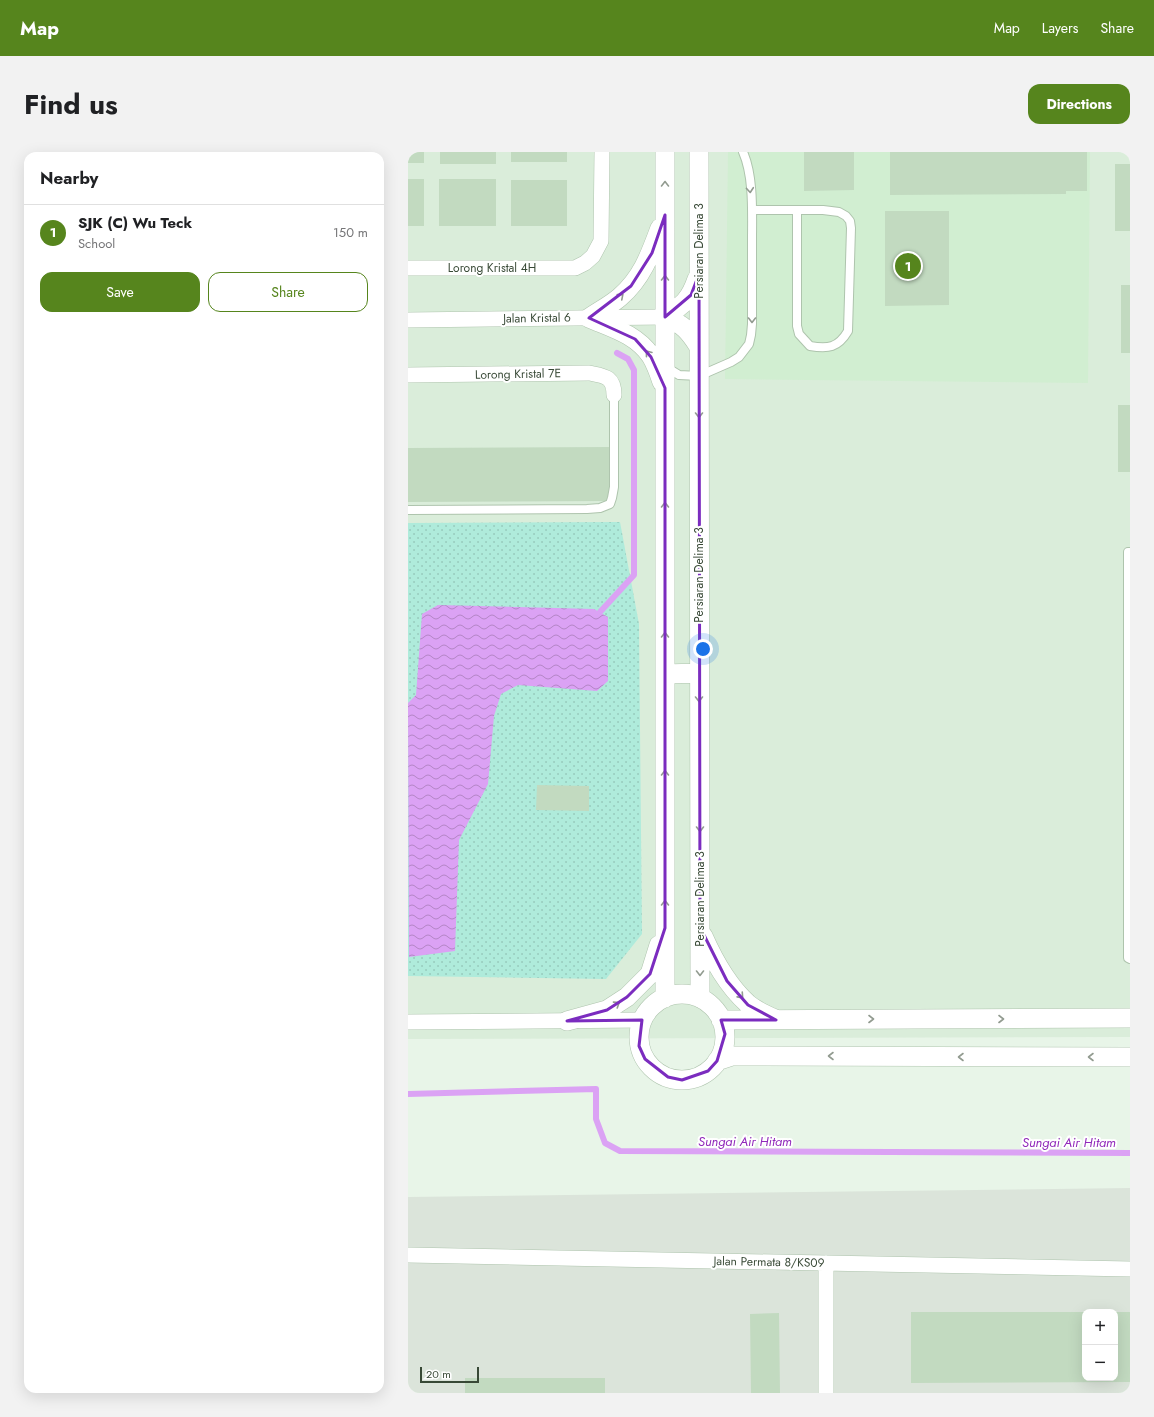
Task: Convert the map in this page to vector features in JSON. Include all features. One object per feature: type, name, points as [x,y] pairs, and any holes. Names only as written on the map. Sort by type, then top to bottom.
[{"type":"street","name":"Lorong Kristal 4H","points":[[408,268],[575,268],[585,263],[593,256],[601,241],[602,152]]},
{"type":"street","points":[[665,152],[665,998]]},
{"type":"street","name":"Persiaran Delima 3","points":[[698,152],[700,998]]},
{"type":"street","points":[[589,318],[619,298],[641,273],[652,253],[665,215]]},
{"type":"street","points":[[665,317],[685,302],[691,295],[699,274]]},
{"type":"street","points":[[665,317],[678,322],[684,327],[699,347]]},
{"type":"street","name":"Jalan Kristal 6","points":[[408,320],[665,317]]},
{"type":"street","points":[[589,318],[635,339],[651,357],[665,388]]},
{"type":"street","name":"Lorong Kristal 7E","points":[[408,376],[589,373],[604,376],[612,381],[614,395]]},
{"type":"street","points":[[665,674],[699,673]]},
{"type":"street","points":[[700,927],[713,959],[727,981],[748,1005],[776,1020]]},
{"type":"street","points":[[567,1021],[607,1010],[627,997],[650,974],[665,928]]},
{"type":"street","points":[[677,994],[691,995],[700,998],[715,1009],[721,1020],[725,1034],[723,1048],[717,1061],[708,1071],[696,1077],[682,1080],[668,1077],[655,1070],[645,1060],[640,1046],[639,1032],[642,1020],[651,1006],[665,998],[677,994]]},
{"type":"street","points":[[721,1020],[1130,1018]]},
{"type":"street","points":[[408,1022],[642,1020]]},
{"type":"street","points":[[717,1061],[732,1056],[1130,1057]]},
{"type":"street","name":"Jalan Permata 8/KS09","points":[[408,1255],[1130,1269]]},
{"type":"street","points":[[826,1263],[826,1393]]},
{"type":"lane","points":[[665,366],[679,375],[699,376],[739,357],[749,344],[751,330],[752,210],[749,173],[743,152]]},
{"type":"lane","points":[[752,210],[797,210],[823,210],[838,212],[846,216],[850,221],[848,331],[844,337],[832,347],[821,348],[810,346],[799,334],[797,326],[797,210]]},
{"type":"lane","points":[[408,510],[587,509],[600,508],[610,504],[614,487],[614,395]]},
{"type":"lane","points":[[1130,552],[1128,552],[1128,958],[1130,959]]},
{"type":"highlighted area","points":[[665,215],[665,317],[691,295],[699,274],[700,927],[727,981],[748,1005],[776,1020],[721,1020],[725,1034],[717,1061],[708,1071],[682,1080],[668,1077],[645,1059],[639,1046],[642,1020],[567,1021],[607,1010],[627,997],[650,974],[665,928],[665,388],[651,357],[635,339],[589,318],[631,286],[652,253]]},
{"type":"shaded area","points":[[408,152],[1130,152],[1130,1037],[408,1039]]},
{"type":"shaded area","points":[[728,152],[1090,152],[1088,383],[725,379]]},
{"type":"shaded area","points":[[620,522],[639,624],[642,934],[606,979],[408,976],[408,523]]},
{"type":"shaded area","points":[[1130,1188],[1130,1393],[408,1393],[408,1197]]},
{"type":"water","points":[[438,605],[594,609],[608,617],[608,681],[597,691],[518,685],[501,694],[494,716],[488,784],[459,840],[455,951],[409,957],[408,703],[416,695],[422,614]]},
{"type":"building","points":[[408,152],[424,152],[424,163],[408,163]]},
{"type":"building","points":[[440,152],[496,152],[496,164],[440,164]]},
{"type":"building","points":[[511,152],[567,152],[567,162],[511,162]]},
{"type":"building","points":[[804,152],[854,152],[854,190],[804,191]]},
{"type":"building","points":[[890,152],[1087,152],[1087,191],[1066,191],[1066,194],[890,195]]},
{"type":"building","points":[[1115,164],[1130,164],[1130,231],[1115,231]]},
{"type":"building","points":[[408,179],[424,179],[424,226],[408,226]]},
{"type":"building","points":[[439,179],[496,179],[496,226],[439,226]]},
{"type":"building","points":[[511,180],[567,180],[567,226],[511,226]]},
{"type":"building","points":[[885,211],[949,211],[949,305],[885,306]]},
{"type":"building","points":[[1121,285],[1130,285],[1130,353],[1121,353]]},
{"type":"building","points":[[1118,405],[1130,405],[1130,472],[1118,472]]},
{"type":"building","points":[[609,447],[609,501],[408,502],[408,448]]},
{"type":"building","points":[[537,785],[589,786],[589,811],[536,810]]},
{"type":"building","points":[[911,1312],[1082,1312],[1082,1381],[1118,1381],[1118,1312],[1130,1312],[1130,1382],[911,1383]]},
{"type":"building","points":[[779,1313],[780,1393],[751,1393],[750,1314]]},
{"type":"building","points":[[465,1378],[605,1378],[605,1393],[465,1393]]},
{"type":"waterway","points":[[600,612],[634,575],[634,370],[628,359],[617,353]]},
{"type":"waterway","name":"Sungai Air Hitam","points":[[408,1094],[596,1089],[596,1119],[605,1143],[620,1151],[1130,1153]]},
{"type":"place","name":"SJK (C) Wu Teck","points":[[908,266]]}]
